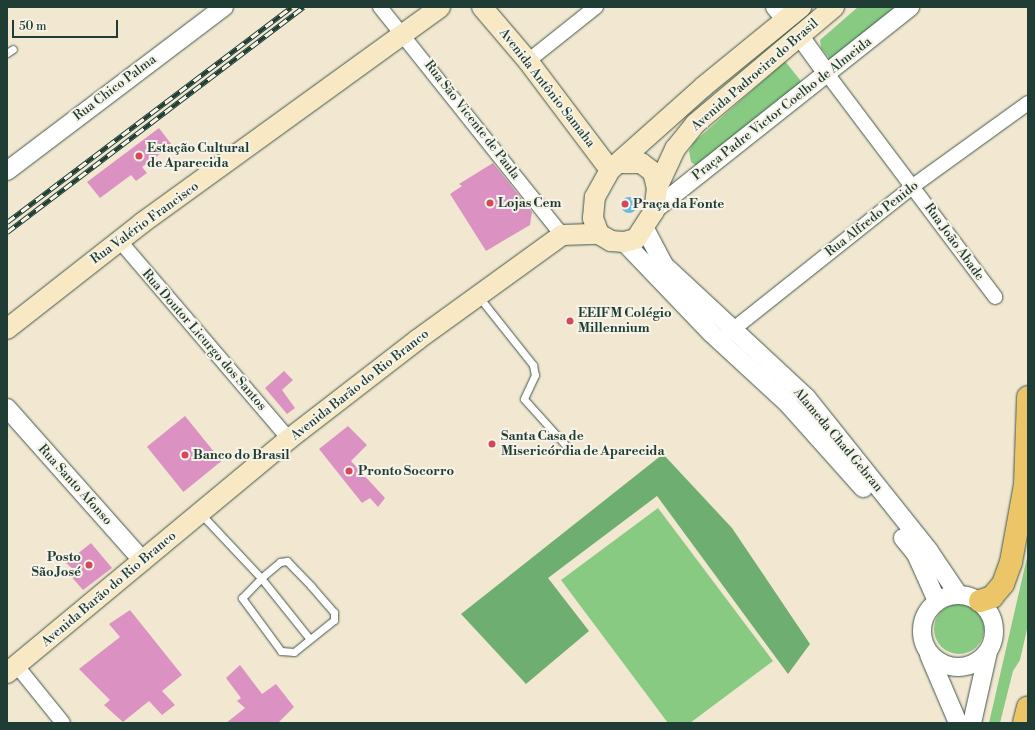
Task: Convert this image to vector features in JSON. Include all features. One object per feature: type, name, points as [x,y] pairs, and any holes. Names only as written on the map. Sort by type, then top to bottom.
[{"type":"highway","points":[[980,601],[992,597],[1002,584],[1011,562],[1025,485],[1028,397]]},
{"type":"highway","points":[[1024,723],[1028,707]]},
{"type":"main road","name":"Rua Valério Francisco","points":[[7,329],[119,240],[440,7]]},
{"type":"main road","name":"Avenida Antônio Samaha","points":[[482,7],[616,167]]},
{"type":"main road","name":"Avenida Padroeira do Brasil","points":[[616,167],[703,87],[780,13],[801,7]]},
{"type":"main road","name":"Avenida Padroeira do Brasil","points":[[658,188],[675,149],[695,124],[834,7]]},
{"type":"main road","points":[[780,13],[799,35]]},
{"type":"main road","points":[[562,235],[599,234],[611,241],[624,242],[636,239],[649,218],[658,188],[653,172],[641,163],[616,167],[595,197],[593,218],[599,234]]},
{"type":"main road","name":"Avenida Barão do Rio Branco","points":[[12,669],[201,514],[289,439],[478,295],[562,235]]},
{"type":"street","name":"Rua Chico Palma","points":[[7,171],[224,7]]},
{"type":"street","name":"Rua São Vicente de Paula","points":[[380,7],[404,34],[562,235]]},
{"type":"street","points":[[528,61],[596,7]]},
{"type":"street","name":"Praça Padre Victor Coelho de Almeida","points":[[649,218],[910,7]]},
{"type":"street","points":[[799,35],[828,74]]},
{"type":"street","name":"Rua João Abade","points":[[828,74],[995,297]]},
{"type":"street","name":"Rua Alfredo Penido","points":[[726,335],[913,186],[1028,102]]},
{"type":"street","name":"Alameda Chad Gebran","points":[[649,218],[664,265],[726,335]]},
{"type":"street","name":"Rua Doutor Licurgo dos Santos","points":[[119,240],[289,439]]},
{"type":"street","name":"Alameda Chad Gebran","points":[[624,242],[778,383],[806,398],[916,554],[937,601]]},
{"type":"street","name":"Rua Santo Afonso","points":[[7,408],[143,561]]},
{"type":"street","name":"Alameda Chad Gebran","points":[[873,491],[958,594]]},
{"type":"street","points":[[958,723],[928,652],[921,630],[928,609],[937,601],[958,594],[980,601],[988,609],[994,625],[993,642],[988,652],[972,723]]},
{"type":"street","points":[[928,652],[936,660],[958,667],[969,666],[988,652]]},
{"type":"street","points":[[12,669],[63,723]]},
{"type":"lane","points":[[7,53],[13,48]]},
{"type":"lane","points":[[478,295],[532,365],[535,375],[524,399],[570,450]]},
{"type":"lane","points":[[201,514],[261,578],[309,638]]},
{"type":"lane","points":[[287,561],[334,612],[330,624],[309,638],[294,652],[281,651],[258,623],[242,598],[261,578],[280,562],[287,561]]},
{"type":"green space","points":[[858,7],[899,7],[840,58],[830,59],[821,48],[820,40]]},
{"type":"green space","points":[[785,61],[804,85],[698,167],[691,162],[689,151],[694,142]]},
{"type":"green space","points":[[663,454],[732,528],[810,644],[788,674],[657,496],[548,578],[589,631],[526,684],[461,614]]},
{"type":"green space","points":[[658,508],[773,661],[690,723],[668,723],[561,580]]},
{"type":"green space","points":[[1028,553],[1028,625],[1020,660],[1013,671],[1000,723],[989,723]]},
{"type":"green space","points":[[954,604],[964,604],[977,611],[984,624],[984,634],[977,647],[964,654],[954,654],[945,650],[938,643],[934,634],[934,624],[938,615],[945,608]]},
{"type":"water","points":[[629,197],[635,199],[637,205],[635,211],[629,213],[623,211],[621,205],[623,199]]},
{"type":"building","name":"Estação Cultural de Aparecida","points":[[159,128],[172,145],[142,167],[147,173],[136,181],[131,175],[100,198],[87,182]]},
{"type":"building","name":"Lojas Cem","points":[[493,163],[532,212],[530,225],[486,251],[450,194],[462,186],[459,184]]},
{"type":"building","points":[[284,371],[293,380],[282,390],[295,408],[287,414],[265,388]]},
{"type":"building","name":"Banco do Brasil","points":[[185,416],[222,461],[183,492],[147,447]]},
{"type":"building","name":"Pronto Socorro","points":[[348,426],[367,445],[351,461],[385,498],[378,507],[370,498],[362,503],[319,449]]},
{"type":"building","name":"Posto São José","points":[[91,543],[112,568],[83,590],[69,574],[74,570],[66,563]]},
{"type":"building","points":[[130,610],[182,675],[162,691],[175,705],[162,715],[149,701],[123,722],[104,705],[110,700],[79,669],[120,637],[109,624]]},
{"type":"building","points":[[240,665],[262,694],[276,684],[294,707],[278,723],[226,723],[245,708],[237,701],[241,698],[226,678]]},
{"type":"railway","points":[[7,222],[291,7]]},
{"type":"railway","points":[[7,232],[303,7]]},
{"type":"place","name":"Estação Cultural de Aparecida","points":[[139,156]]},
{"type":"place","name":"Lojas Cem","points":[[490,203]]},
{"type":"place","name":"Praça da Fonte","points":[[625,204]]},
{"type":"place","name":"EEIFM Colégio Millennium","points":[[570,321]]},
{"type":"place","name":"Santa Casa de Misericórdia de Aparecida","points":[[492,444]]},
{"type":"place","name":"Banco do Brasil","points":[[185,455]]},
{"type":"place","name":"Pronto Socorro","points":[[349,471]]},
{"type":"place","name":"Posto São José","points":[[89,565]]}]
